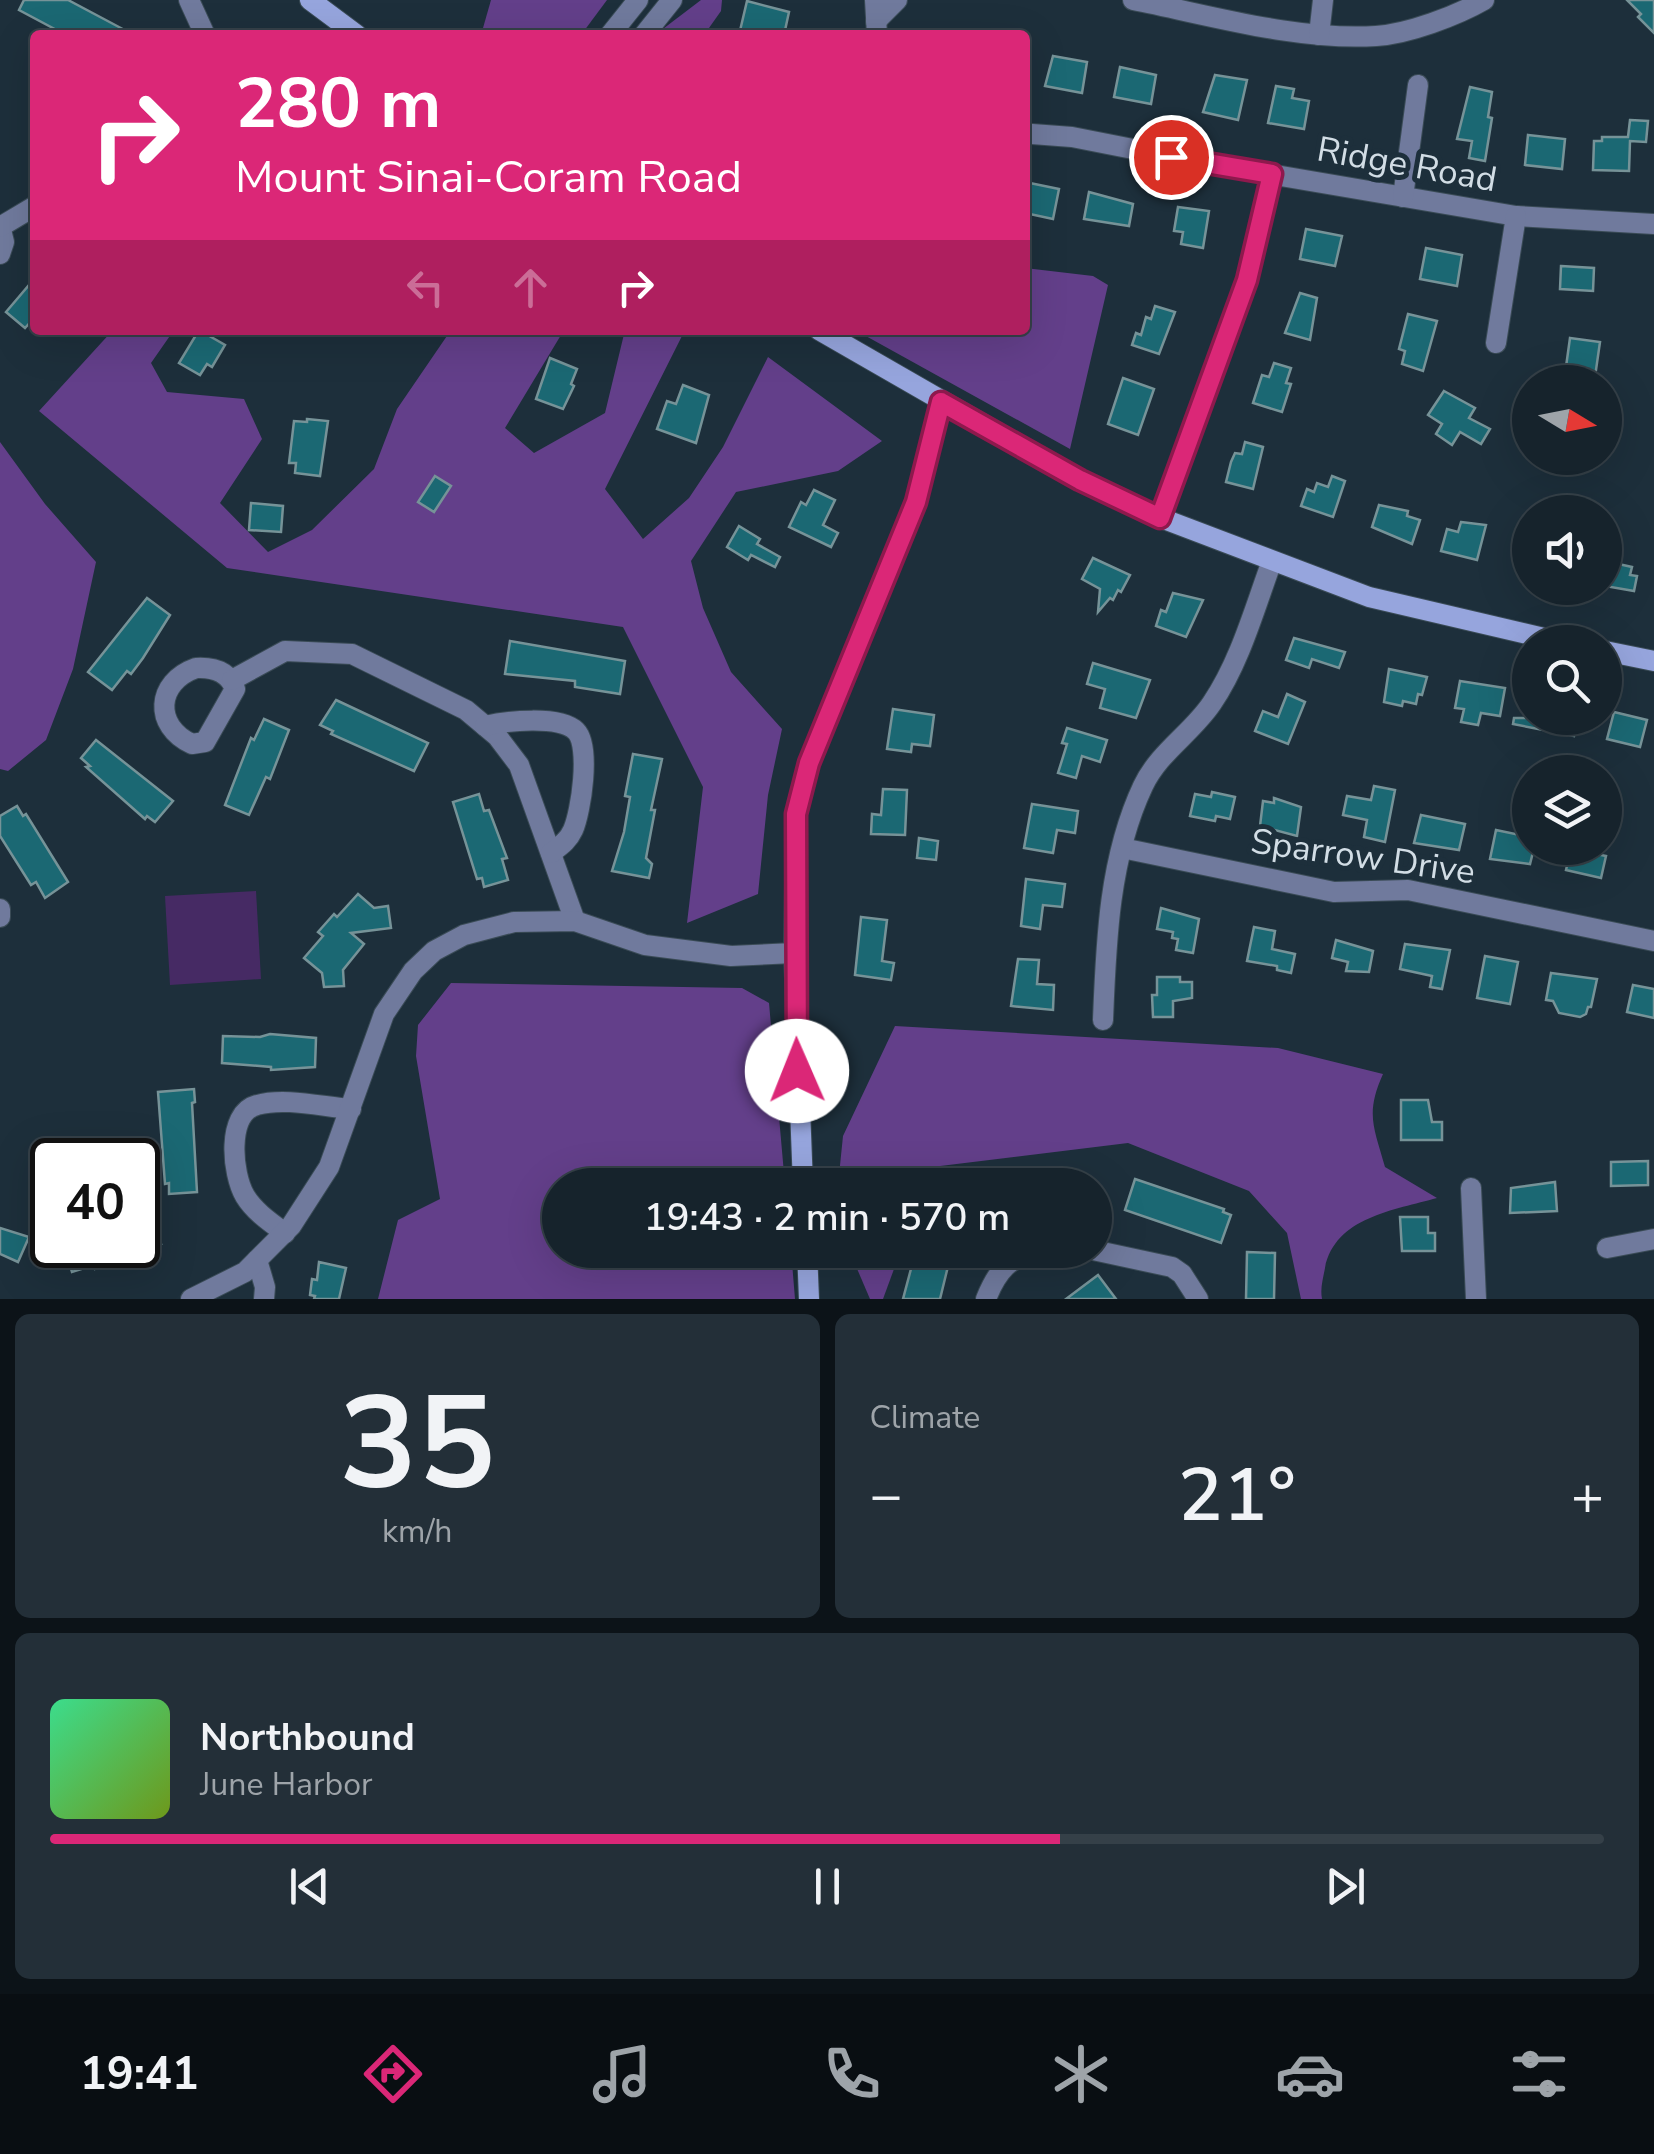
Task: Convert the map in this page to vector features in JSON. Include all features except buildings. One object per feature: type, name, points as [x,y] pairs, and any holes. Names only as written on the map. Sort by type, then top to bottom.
[{"type":"main road","points":[[310,0],[351,30]]},
{"type":"main road","points":[[827,335],[1080,480],[1160,518],[1369,597],[1512,631]]},
{"type":"main road","points":[[801,1168],[794,953],[796,814],[809,763],[916,502],[941,402]]},
{"type":"main road","points":[[1622,654],[1654,661]]},
{"type":"main road","points":[[808,1268],[809,1299]]},
{"type":"street","points":[[189,0],[203,30]]},
{"type":"street","points":[[614,30],[638,0]]},
{"type":"street","points":[[648,30],[672,0]]},
{"type":"street","points":[[876,18],[897,0]]},
{"type":"street","points":[[1132,0],[1319,35],[1379,36],[1461,14],[1484,0]]},
{"type":"street","points":[[1319,35],[1323,0]]},
{"type":"street","points":[[1403,198],[1418,85]]},
{"type":"street","name":"Ridge Road","points":[[1032,134],[1072,137],[1516,216],[1654,224]]},
{"type":"street","points":[[1160,518],[1247,280],[1272,174]]},
{"type":"street","points":[[0,254],[4,242],[0,226],[30,209]]},
{"type":"street","points":[[1496,344],[1516,216]]},
{"type":"street","points":[[1104,1020],[1106,935],[1122,848],[1144,785],[1165,752],[1212,704],[1233,662],[1272,561]]},
{"type":"street","points":[[232,680],[284,651],[352,654],[449,701],[497,736],[519,765],[574,922]]},
{"type":"street","points":[[484,726],[514,719],[560,724],[580,735],[580,809],[566,841],[552,852]]},
{"type":"street","name":"Sparrow Drive","points":[[1122,848],[1334,892],[1408,890],[1654,940]]},
{"type":"street","points":[[191,1299],[245,1272],[285,1232],[329,1167],[384,1014],[414,971],[434,951],[464,935],[514,922],[574,922],[645,945],[730,956],[794,953]]},
{"type":"street","points":[[285,1232],[257,1212],[238,1182],[237,1124],[254,1105],[352,1109]]},
{"type":"street","points":[[1471,1188],[1476,1299]]},
{"type":"street","points":[[1607,1248],[1654,1239]]},
{"type":"street","points":[[1112,1254],[1172,1267],[1182,1274],[1198,1299]]},
{"type":"street","points":[[258,1260],[264,1299]]},
{"type":"street","points":[[986,1299],[1001,1268]]},
{"type":"shaded area","points":[[491,0],[607,0],[585,30],[482,30]]},
{"type":"shaded area","points":[[701,0],[722,0],[721,11],[708,30],[662,30]]},
{"type":"shaded area","points":[[1030,269],[1093,276],[1108,285],[1070,449],[864,335],[1030,335]]},
{"type":"shaded area","points":[[108,335],[171,335],[151,363],[167,392],[244,399],[262,439],[220,503],[268,552],[312,530],[374,469],[397,409],[448,335],[561,335],[505,428],[534,453],[605,413],[624,335],[682,335],[605,489],[643,539],[689,498],[723,447],[768,357],[882,441],[838,471],[736,492],[691,561],[703,608],[731,672],[782,729],[768,795],[758,894],[687,923],[703,787],[623,627],[227,568],[39,411]]},
{"type":"shaded area","points":[[0,442],[45,504],[96,562],[73,669],[46,740],[8,771],[0,769]]},
{"type":"shaded area","points":[[256,891],[261,979],[170,985],[165,896]]},
{"type":"shaded area","points":[[451,983],[742,988],[769,1003],[784,1168],[542,1168],[542,1268],[792,1268],[795,1299],[378,1299],[398,1220],[440,1199],[416,1056],[418,1025]]},
{"type":"shaded area","points":[[895,1026],[1278,1048],[1383,1074],[1373,1110],[1385,1167],[1437,1198],[1386,1212],[1354,1227],[1331,1251],[1322,1299],[1301,1299],[1287,1233],[1249,1191],[1128,1143],[932,1168],[840,1168],[843,1136]]},
{"type":"shaded area","points":[[857,1268],[894,1268],[883,1299],[870,1299]]},
{"type":"route","points":[[797,1071],[796,814],[809,763],[842,676],[916,502],[941,402],[1080,480],[1160,518],[1247,280],[1272,174],[1171,157]]}]
